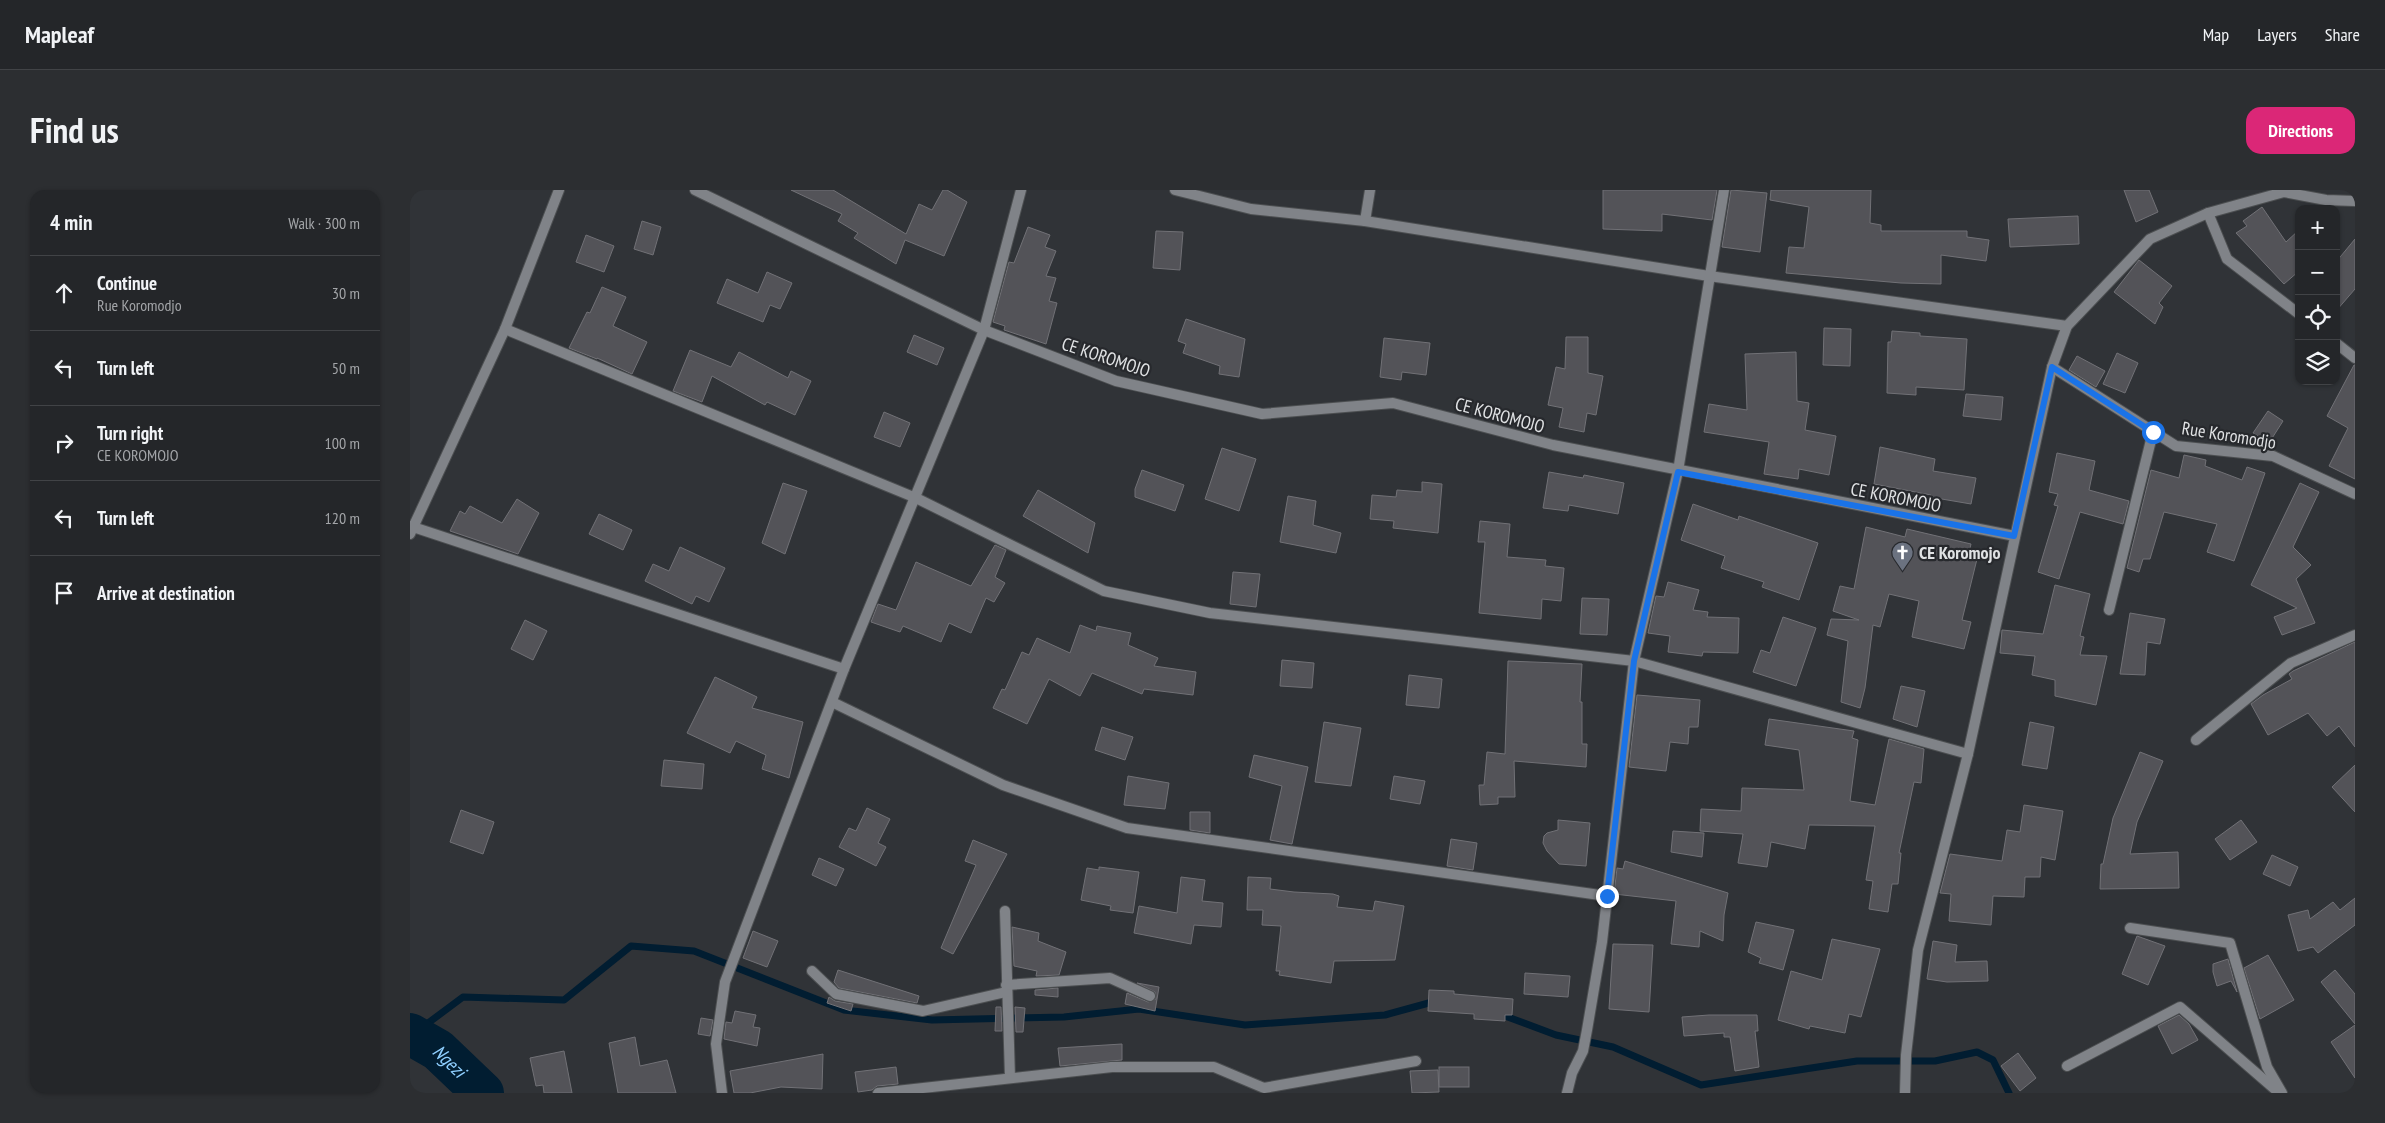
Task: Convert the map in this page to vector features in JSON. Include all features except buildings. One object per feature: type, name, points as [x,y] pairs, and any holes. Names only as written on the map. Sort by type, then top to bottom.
[{"type":"street","points":[[560,190],[505,329],[411,529],[844,670]]},
{"type":"street","name":"CE KOROMOJO","points":[[695,190],[984,330],[1116,381],[1262,414],[1393,403],[1553,446],[1678,472],[2014,536]]},
{"type":"street","points":[[722,1093],[716,1044],[725,982],[844,670],[984,330],[1021,190]]},
{"type":"street","points":[[1175,190],[1251,209],[1365,221],[1709,276],[2067,326]]},
{"type":"street","points":[[1365,221],[1370,190]]},
{"type":"street","points":[[1567,1093],[1572,1072],[1583,1051],[1587,1030],[1602,942],[1634,661],[1678,472],[1724,190]]},
{"type":"street","points":[[1906,1093],[1906,1055],[1918,950],[1968,754],[2052,367],[2067,326],[2150,239],[2208,213],[2284,192],[2326,200],[2355,201]]},
{"type":"street","points":[[2208,213],[2227,259],[2295,311]]},
{"type":"street","points":[[505,329],[916,498],[1104,591],[1210,613],[1634,661],[1968,754]]},
{"type":"street","points":[[2340,346],[2355,358]]},
{"type":"street","name":"Rue Koromodjo","points":[[2052,367],[2176,446],[2273,456],[2355,494]]},
{"type":"street","points":[[2109,610],[2153,432]]},
{"type":"street","points":[[2196,740],[2291,663],[2355,635]]},
{"type":"street","points":[[832,702],[1003,785],[1127,828],[1607,896]]},
{"type":"street","points":[[1005,911],[1010,1078]]},
{"type":"street","points":[[2130,928],[2230,943],[2266,1067],[2281,1093]]},
{"type":"street","points":[[812,971],[836,994],[924,1011],[1006,989],[1110,978],[1150,996]]},
{"type":"street","points":[[2066,1066],[2180,1007],[2281,1093]]},
{"type":"street","points":[[878,1093],[1112,1067],[1214,1067],[1265,1090],[1416,1062]]},
{"type":"waterway","points":[[412,1035],[463,997],[564,1000],[631,946],[694,951],[844,1010],[932,1020],[1064,1017],[1139,1009],[1245,1025],[1385,1015],[1436,1001]]},
{"type":"waterway","points":[[1497,1013],[1556,1035],[1613,1047],[1701,1085],[1857,1061],[1935,1061],[1977,1052],[1993,1060],[2009,1093]]},
{"type":"waterway","name":"Ngezi","points":[[410,1034],[438,1050],[483,1093]]},
{"type":"place","name":"CE Koromojo","points":[[1903,571]]},
{"type":"route","points":[[1607,896],[1634,661],[1678,472],[2014,536],[2052,367],[2153,432]]}]
